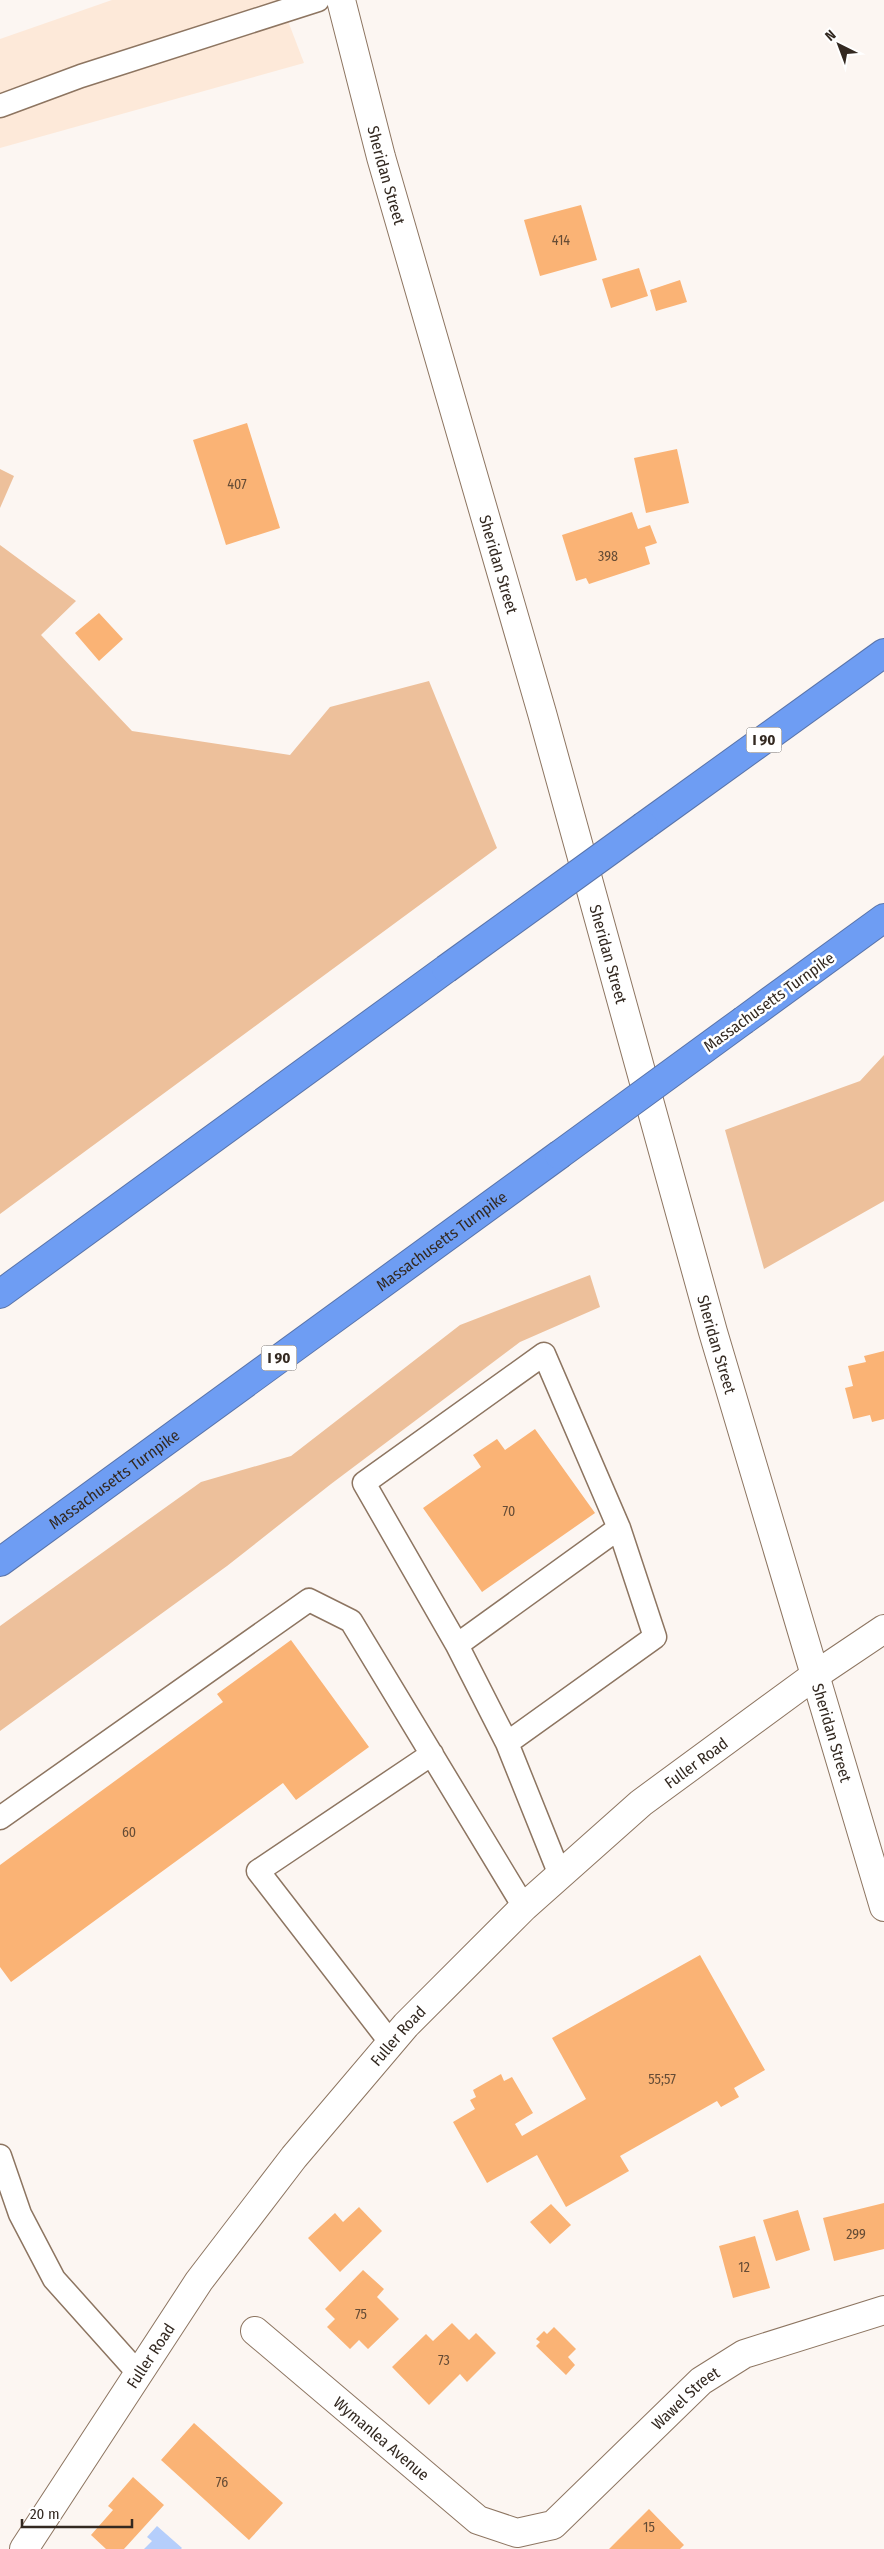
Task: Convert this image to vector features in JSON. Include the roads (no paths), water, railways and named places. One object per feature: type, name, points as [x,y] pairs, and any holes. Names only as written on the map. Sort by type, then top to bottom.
[{"type":"highway","name":"I 90","points":[[0,1294],[884,653]]},
{"type":"highway","name":"Massachusetts Turnpike","points":[[0,1562],[884,918]]},
{"type":"street","name":"Sheridan Street","points":[[341,0],[381,158],[542,713],[713,1332],[884,1907]]},
{"type":"street","name":"Fuller Road","points":[[24,2549],[199,2281],[294,2156],[391,2043],[524,1908],[641,1803],[814,1676],[884,1629]]},
{"type":"street","name":"Wawel Street","points":[[517,2532],[553,2525],[701,2382],[744,2354],[884,2310]]},
{"type":"street","name":"Wymanlea Avenue","points":[[255,2331],[478,2520],[517,2532]]},
{"type":"lane","points":[[0,106],[81,76],[318,0]]},
{"type":"lane","points":[[507,1743],[655,1637],[619,1528],[544,1354],[364,1483],[457,1645],[507,1743],[560,1876]]},
{"type":"lane","points":[[457,1645],[619,1528]]},
{"type":"lane","points":[[0,1818],[309,1600],[351,1621],[524,1908]]},
{"type":"lane","points":[[391,2043],[258,1871],[432,1754]]},
{"type":"lane","points":[[0,2156],[20,2214],[54,2279],[138,2374]]},
{"type":"water","points":[[157,2526],[182,2548],[144,2549],[152,2541],[147,2537]]}]
